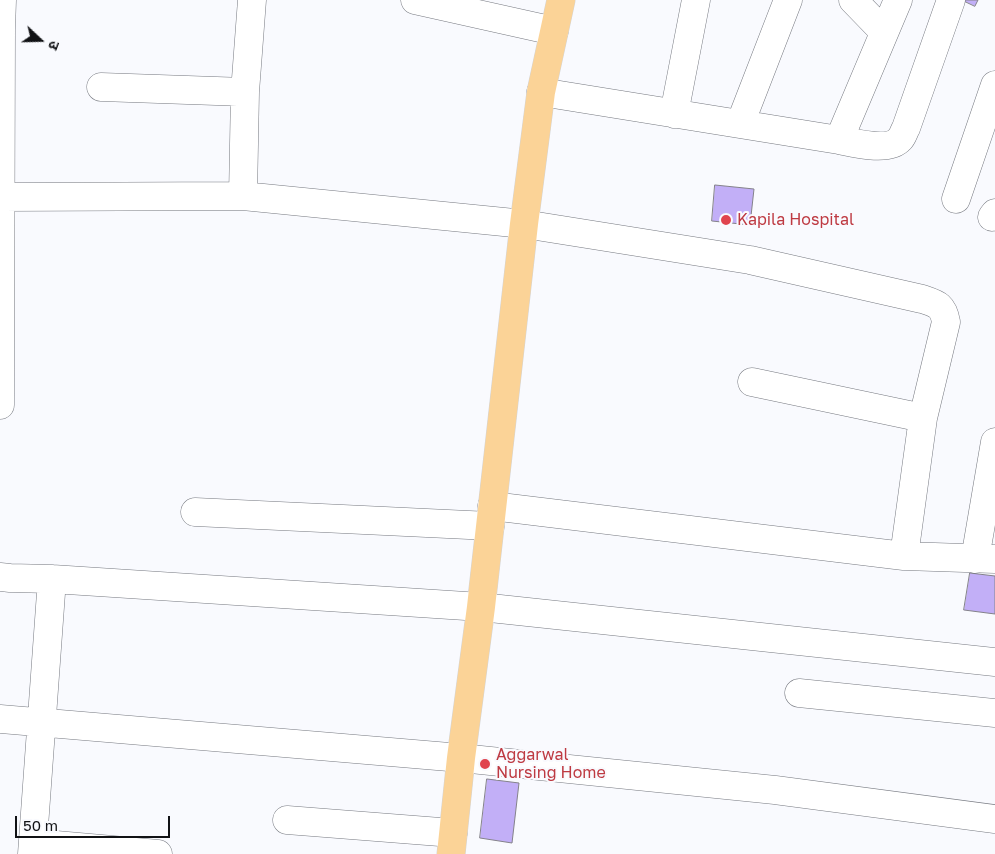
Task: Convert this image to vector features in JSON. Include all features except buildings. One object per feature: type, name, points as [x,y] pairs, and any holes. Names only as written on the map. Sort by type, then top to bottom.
[{"type":"main road","points":[[452,844],[541,92],[561,0]]},
{"type":"street","points":[[0,406],[2,0]]},
{"type":"street","points":[[243,196],[245,92],[252,0]]},
{"type":"street","points":[[415,0],[554,31]]},
{"type":"street","points":[[674,114],[696,0]]},
{"type":"street","points":[[740,124],[788,0]]},
{"type":"street","points":[[853,0],[884,32]]},
{"type":"street","points":[[838,140],[898,0]]},
{"type":"street","points":[[541,92],[838,140],[878,146],[889,145],[900,140],[906,128],[951,0]]},
{"type":"street","points":[[956,199],[995,85]]},
{"type":"street","points":[[101,87],[245,92]]},
{"type":"street","points":[[0,197],[243,196],[524,224],[750,260],[922,299],[936,304],[944,312],[946,322],[923,418],[904,556]]},
{"type":"street","points":[[752,382],[923,418]]},
{"type":"street","points":[[196,512],[491,516],[904,556],[985,559],[995,442]]},
{"type":"street","points":[[0,576],[481,607],[995,662]]},
{"type":"street","points":[[52,579],[32,849],[158,854]]},
{"type":"street","points":[[799,694],[995,713]]},
{"type":"street","points":[[0,719],[461,758],[775,790],[995,819]]},
{"type":"street","points":[[287,820],[452,844]]},
{"type":"place","name":"Kapila Hospital","points":[[726,220]]},
{"type":"place","name":"Aggarwal Nursing Home","points":[[485,764]]}]
